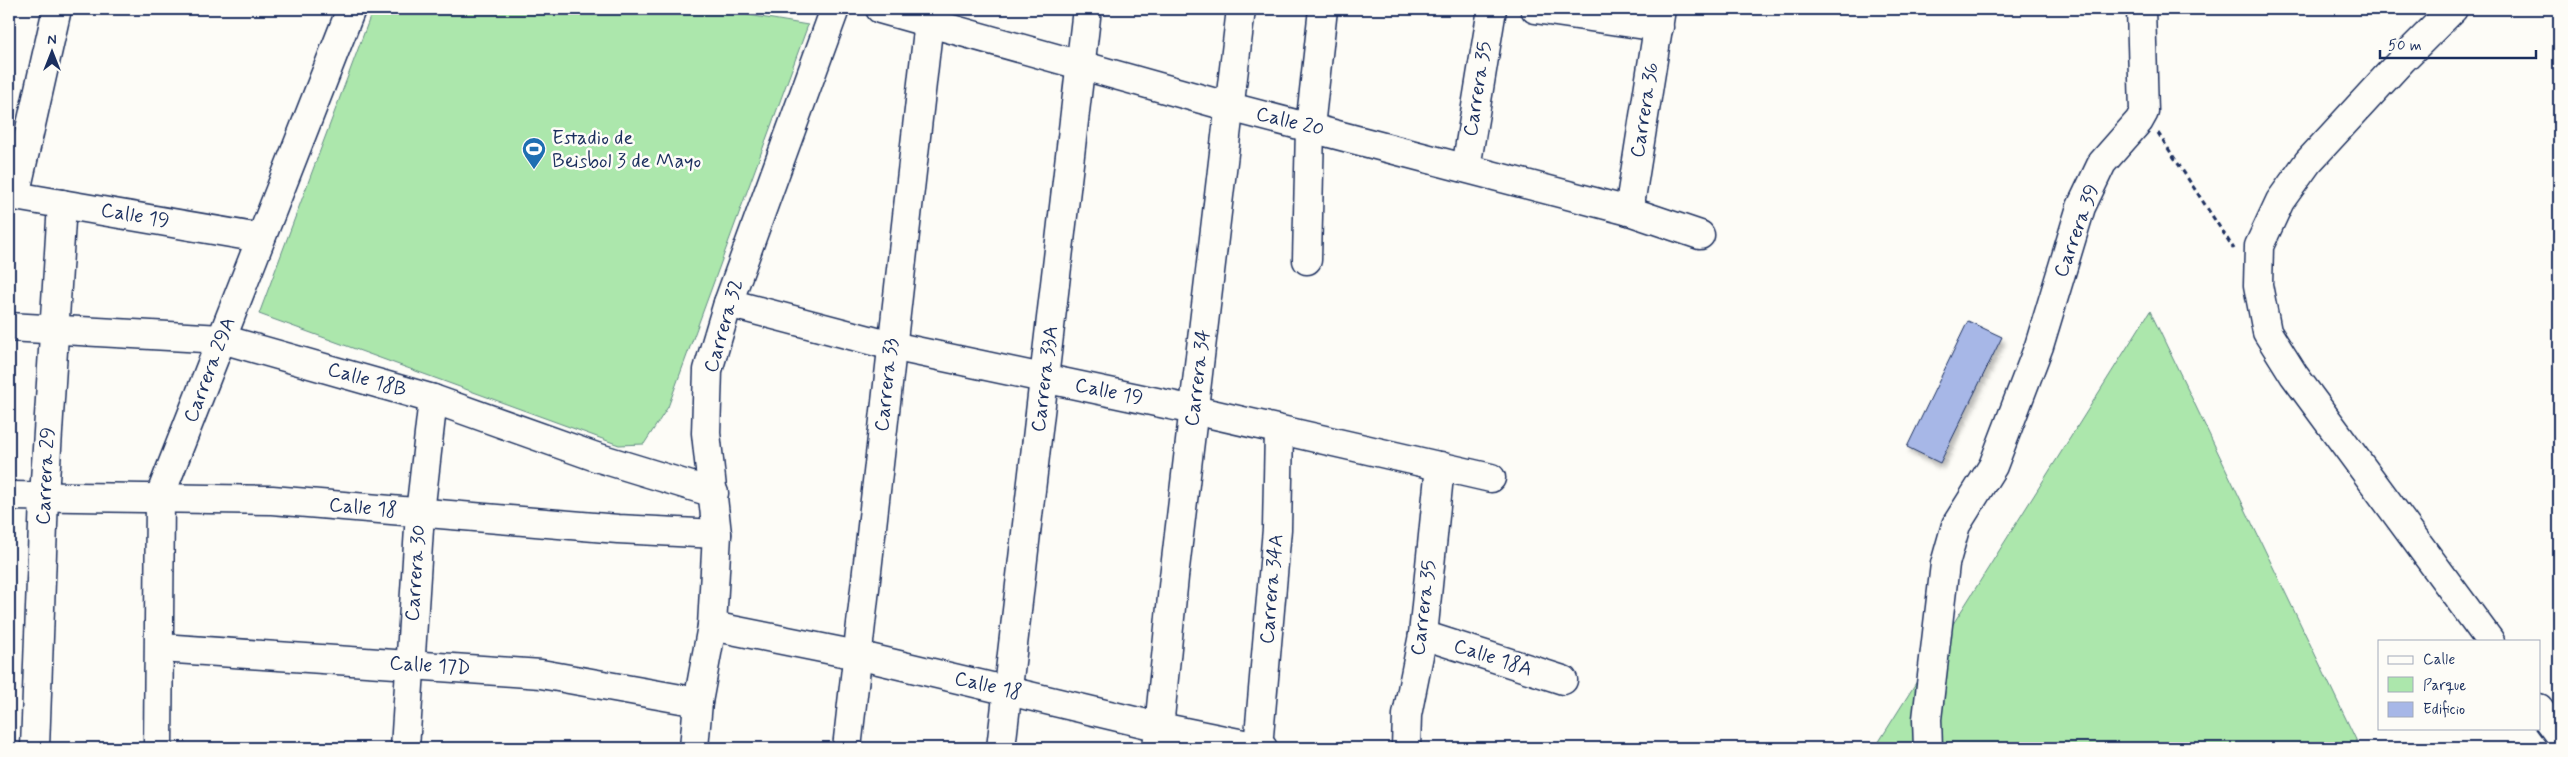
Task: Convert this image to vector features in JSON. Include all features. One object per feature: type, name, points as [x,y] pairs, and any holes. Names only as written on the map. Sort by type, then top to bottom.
[{"type":"street","points":[[12,196],[57,9]]},
{"type":"street","name":"Carrera 29A","points":[[158,748],[160,496],[351,9]]},
{"type":"street","name":"Carrera 32","points":[[694,748],[698,702],[712,626],[717,534],[706,433],[708,370],[728,303],[835,9]]},
{"type":"street","name":"Calle 20","points":[[880,9],[929,21],[1230,107],[1629,211],[1700,235]]},
{"type":"street","name":"Carrera 33A","points":[[1001,748],[1046,379],[1087,9]]},
{"type":"street","name":"Carrera 34","points":[[1158,738],[1241,9]]},
{"type":"street","points":[[1307,260],[1310,127],[1322,9]]},
{"type":"street","name":"Carrera 35","points":[[1466,168],[1492,9]]},
{"type":"street","points":[[1535,9],[1660,18]]},
{"type":"street","points":[[2141,9],[2144,112]]},
{"type":"street","points":[[2453,9],[2403,59],[2308,162],[2280,201],[2259,246],[2258,285],[2267,332],[2294,375],[2489,640]]},
{"type":"street","name":"Carrera 36","points":[[1629,211],[1660,18]]},
{"type":"street","name":"Carrera 33","points":[[847,748],[929,21]]},
{"type":"street","name":"Carrera 39","points":[[1928,748],[1927,719],[1945,564],[1956,525],[1993,466],[2039,346],[2081,207],[2102,163],[2139,121],[2144,112]]},
{"type":"street","name":"Calle 19","points":[[12,196],[260,238]]},
{"type":"street","name":"Carrera 29","points":[[35,748],[44,497],[62,204]]},
{"type":"street","name":"Calle 19","points":[[728,303],[892,346],[1194,410],[1491,478]]},
{"type":"street","name":"Calle 18B","points":[[9,327],[222,339],[432,399],[596,457],[714,493]]},
{"type":"street","name":"Carrera 30","points":[[405,748],[420,513],[432,399]]},
{"type":"street","name":"Carrera 34A","points":[[1260,748],[1277,529],[1279,430]]},
{"type":"street","name":"Carrera 35","points":[[1406,748],[1407,715],[1423,635],[1440,466]]},
{"type":"street","name":"Calle 18","points":[[9,496],[160,496],[272,500],[618,529],[717,534]]},
{"type":"street","name":"Calle 18","points":[[712,626],[857,654],[1007,690],[1158,738],[1260,748]]},
{"type":"street","name":"Calle 18A","points":[[1423,635],[1563,680]]},
{"type":"street","name":"Calle 17D","points":[[160,648],[541,674],[698,702]]},
{"type":"street","points":[[2540,709],[2559,735]]},
{"type":"path","points":[[2144,112],[2236,252]]},
{"type":"green space","name":"Estadio de Beisbol 3 de Mayo","points":[[373,9],[713,9],[808,25],[668,407],[644,444],[619,445],[259,314]]},
{"type":"green space","points":[[2150,311],[2360,748],[1875,748]]},
{"type":"building","points":[[1968,321],[2002,337],[1940,463],[1907,447]]},
{"type":"place","name":"Estadio de Beisbol 3 de Mayo","points":[[534,170]]}]
